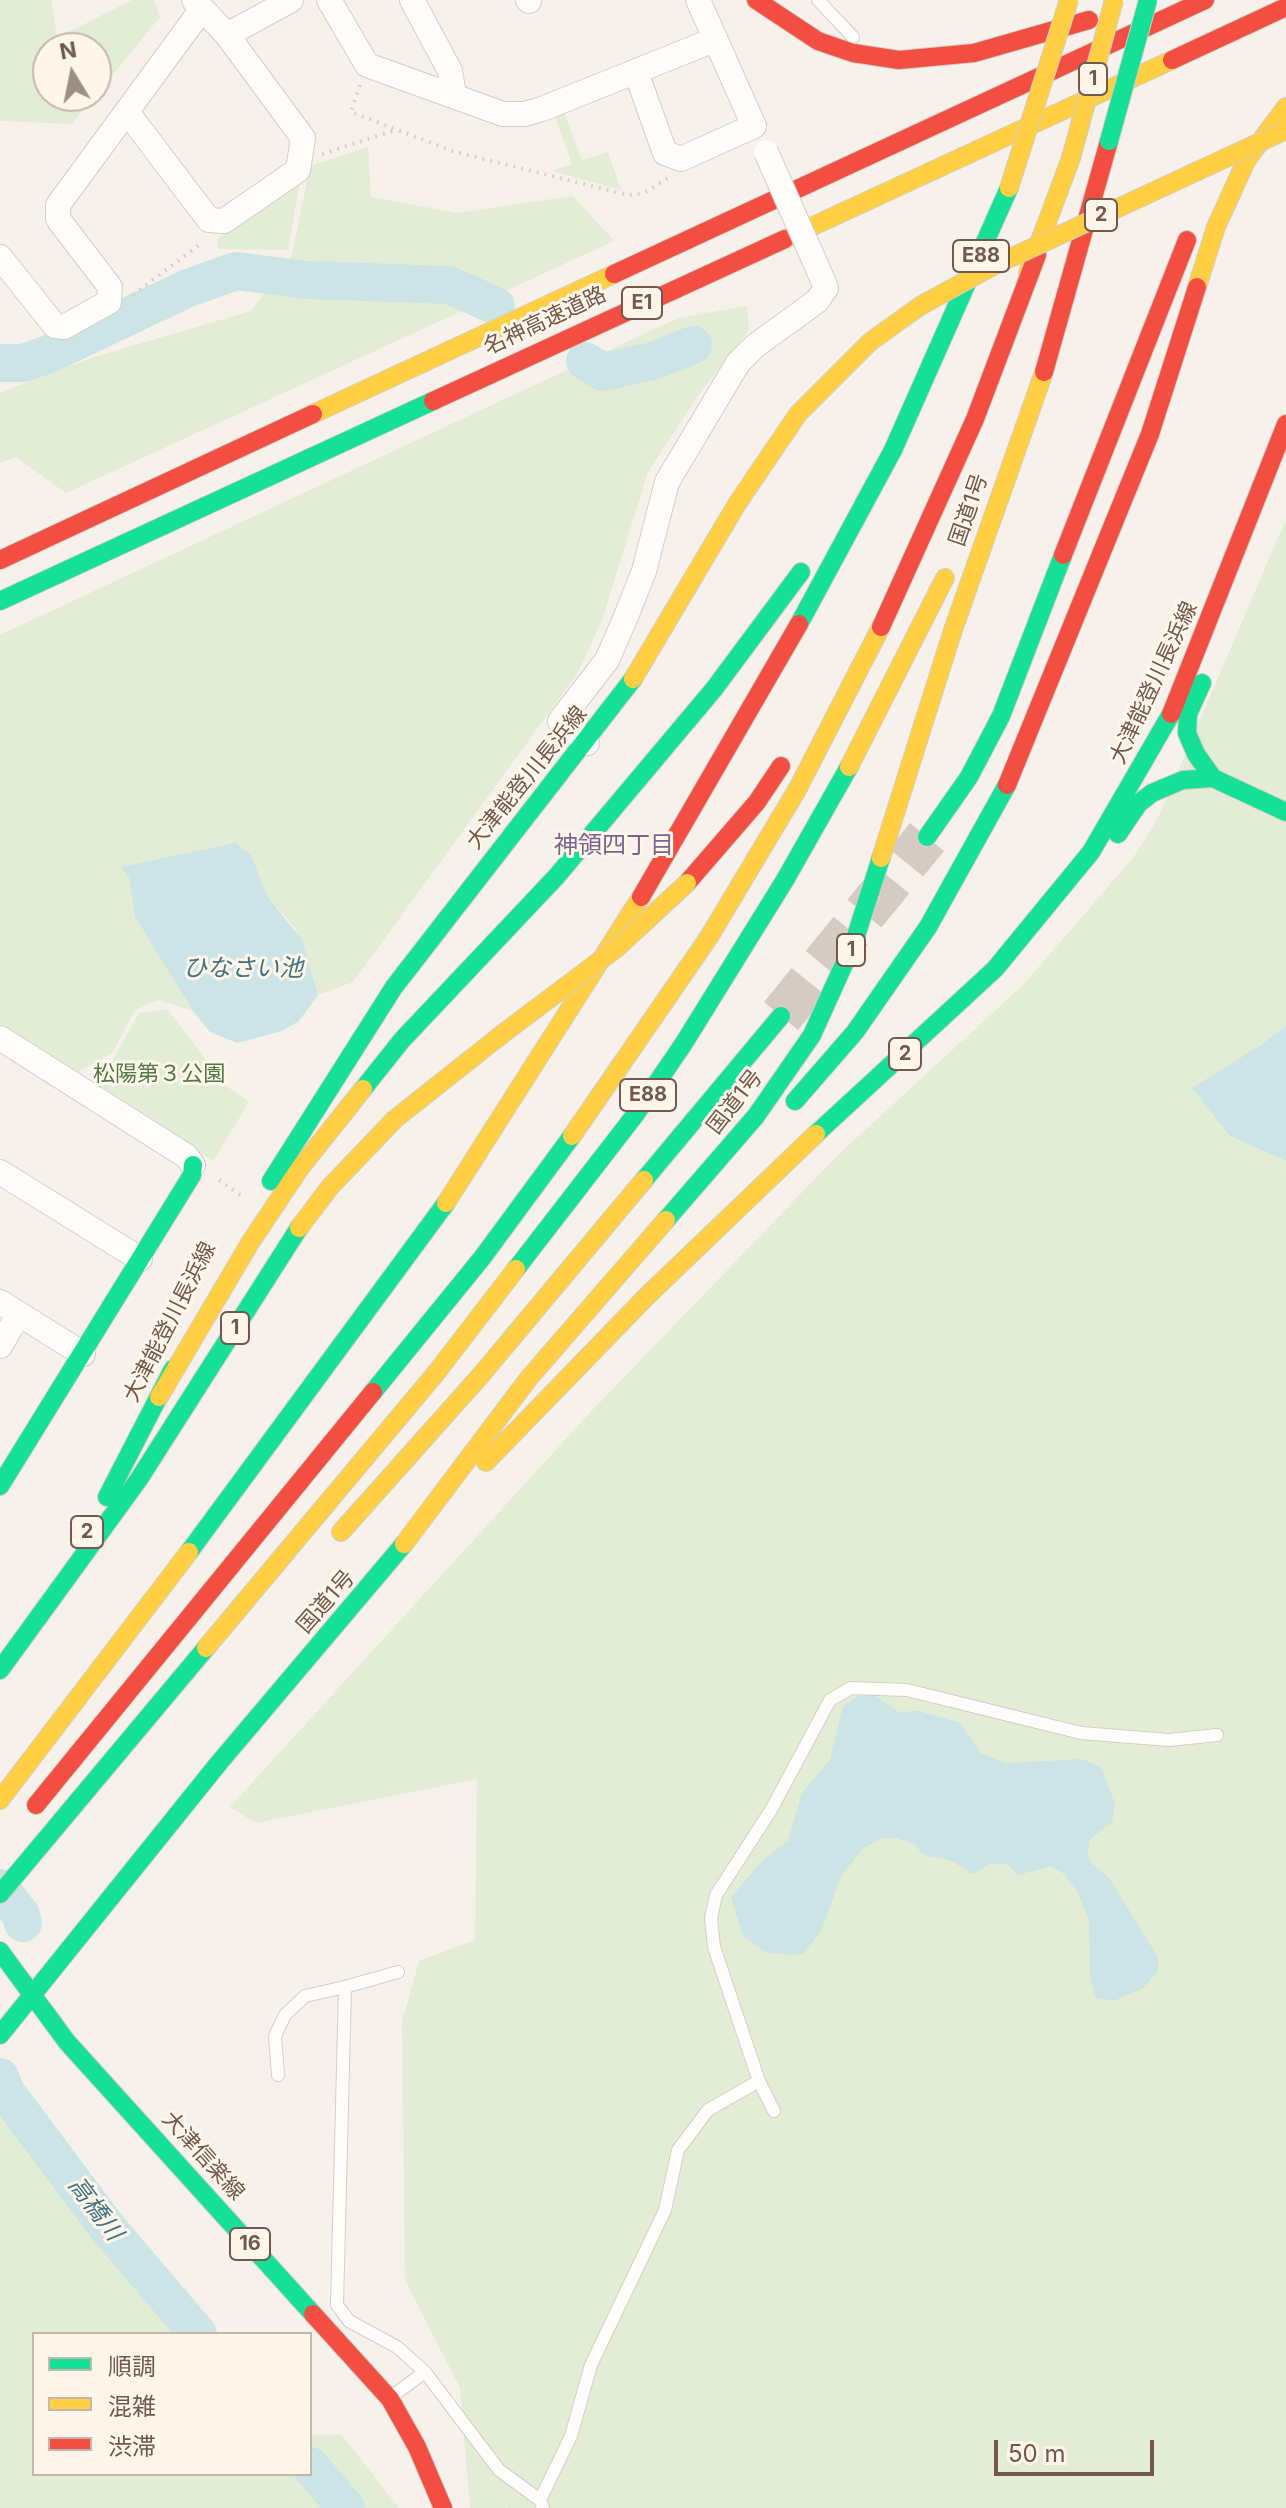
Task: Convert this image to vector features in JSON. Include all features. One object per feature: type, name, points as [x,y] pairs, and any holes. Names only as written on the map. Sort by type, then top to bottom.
[{"type":"main road","points":[[756,0],[818,41],[872,57],[934,59],[974,53],[1038,37],[1136,0]]},
{"type":"main road","name":"E88","points":[[0,1800],[350,1337],[442,1209],[570,1010],[757,702],[893,450],[950,323],[1009,188],[1069,0]]},
{"type":"main road","name":"国道1号","points":[[809,725],[880,600],[1037,255],[1071,158],[1114,0]]},
{"type":"main road","name":"国道1号","points":[[0,2035],[218,1764],[376,1581],[459,1466],[581,1316],[756,1116],[812,1035],[833,994],[876,878],[953,630],[1050,354],[1148,0]]},
{"type":"main road","name":"名神高速道路","points":[[0,560],[1205,0]]},
{"type":"main road","name":"名神高速道路","points":[[0,601],[1286,7]]},
{"type":"main road","points":[[927,837],[969,777],[1001,716],[1159,305],[1198,221],[1240,155],[1286,105]]},
{"type":"main road","points":[[581,1316],[776,1120],[855,1032],[960,875],[1015,771],[1150,434],[1216,227],[1246,161],[1286,105]]},
{"type":"main road","name":"大津能登川長浜線","points":[[3,1666],[72,1559],[257,1205],[348,1055],[443,921],[630,685],[737,504],[798,414],[870,342],[920,306],[993,266],[1286,130]]},
{"type":"main road","points":[[972,519],[1030,375],[1093,195]]},
{"type":"main road","name":"E88","points":[[20,1825],[482,1258],[555,1162],[694,960],[797,790],[885,620],[975,419],[1037,255]]},
{"type":"main road","points":[[159,1397],[250,1243],[324,1136],[402,1040],[556,877],[714,689],[817,548],[877,457],[950,323]]},
{"type":"main road","name":"大津能登川長浜線","points":[[376,1581],[647,1296],[785,1162],[995,969],[1068,882],[1098,842],[1158,741],[1222,592],[1286,424]]},
{"type":"main road","name":"E88","points":[[20,1883],[436,1373],[635,1115],[739,957],[827,808],[909,655],[953,560]]},
{"type":"main road","points":[[1213,778],[1196,754],[1187,733],[1188,714],[1207,673],[1216,638],[1222,592]]},
{"type":"main road","name":"1","points":[[3,1666],[139,1479],[290,1241],[330,1187],[395,1119],[618,947],[687,883],[757,802],[794,747]]},
{"type":"main road","points":[[1068,882],[1099,855],[1139,803],[1152,793],[1183,780],[1213,778],[1286,812]]},
{"type":"main road","name":"E88","points":[[329,1546],[481,1375],[781,1016]]},
{"type":"main road","points":[[0,1486],[192,1175],[193,1165]]},
{"type":"main road","name":"E88","points":[[0,1894],[20,1883],[99,1806]]},
{"type":"main road","points":[[0,1917],[20,1883]]},
{"type":"main road","points":[[0,1951],[32,1995]]},
{"type":"main road","name":"大津信楽線","points":[[32,1995],[67,2042],[390,2399],[417,2447],[443,2508]]},
{"type":"street","points":[[227,35],[291,0]]},
{"type":"street","points":[[329,0],[367,65],[503,114],[525,114],[714,40]]},
{"type":"street","points":[[412,0],[450,71],[454,95]]},
{"type":"street","points":[[587,743],[560,721],[607,660],[644,571],[667,482],[738,363],[755,346],[817,301],[826,288],[698,0]]},
{"type":"street","points":[[0,257],[55,326],[64,327],[109,302],[110,287],[58,219],[58,205],[127,112],[198,4],[227,35],[303,138],[298,170],[218,222],[209,220],[127,112]]},
{"type":"street","points":[[636,72],[665,153],[681,159],[754,126]]},
{"type":"street","points":[[0,1038],[186,1156],[193,1165]]},
{"type":"street","points":[[0,1172],[140,1259]]},
{"type":"street","points":[[0,1346],[10,1308],[83,1354]]},
{"type":"lane","points":[[818,0],[872,57]]},
{"type":"lane","points":[[774,2111],[759,2081],[714,1947],[711,1918],[716,1895],[771,1810],[830,1700],[851,1688],[907,1690],[1081,1733],[1169,1740],[1217,1735]]},
{"type":"lane","points":[[278,2075],[275,2036],[285,2015],[305,1996],[398,1972]]},
{"type":"lane","points":[[345,1987],[337,2305],[349,2321],[397,2347],[425,2372],[499,2470],[541,2504],[571,2436],[591,2365],[665,2210],[678,2150],[708,2110],[759,2081]]},
{"type":"lane","points":[[390,2399],[425,2372]]},
{"type":"path","points":[[367,65],[351,112],[452,151],[628,195],[644,193],[682,169],[681,159]]},
{"type":"path","points":[[300,156],[317,156],[396,130]]},
{"type":"path","points":[[109,302],[126,300],[212,236],[218,222]]},
{"type":"green space","points":[[0,0],[51,0],[56,32],[32,32],[32,112],[82,112],[72,124],[0,121]]},
{"type":"green space","points":[[132,0],[154,0],[160,17],[112,76],[112,32],[69,32]]},
{"type":"green space","points":[[563,110],[582,160],[608,152],[621,190],[551,171],[572,164],[554,113]]},
{"type":"green space","points":[[368,147],[371,197],[457,213],[573,196],[614,241],[66,493],[16,457],[0,463],[0,393],[91,358],[251,311],[292,255],[310,166]]},
{"type":"green space","points":[[301,175],[288,250],[219,249],[217,239]]},
{"type":"green space","points":[[747,306],[749,330],[700,393],[648,472],[602,620],[577,674],[353,982],[318,995],[295,928],[268,897],[251,855],[178,857],[122,868],[129,878],[135,917],[193,1011],[158,1000],[135,1010],[113,1052],[75,1074],[0,1027],[0,635],[678,318]]},
{"type":"green space","points":[[1286,519],[1286,1025],[1261,1045],[1230,1136],[1286,1161],[1286,2508],[507,2508],[507,2503],[506,2508],[470,2508],[460,2388],[405,2280],[402,2022],[419,1961],[475,1940],[477,1779],[256,1823],[230,1807],[584,1419],[839,1154],[1024,984],[1133,858],[1158,818]]},
{"type":"green space","name":"松陽第３公園","points":[[167,1009],[226,1086],[249,1102],[213,1161],[96,1089],[139,1013]]},
{"type":"green space","points":[[4,2114],[171,2332],[32,2332],[32,2476],[312,2476],[312,2435],[341,2434],[399,2508],[0,2508],[0,2115]]},
{"type":"water","name":"ひなさい池","points":[[235,843],[251,855],[268,897],[302,940],[318,995],[299,1021],[282,1031],[237,1043],[210,1032],[193,1011],[135,917],[129,878],[121,867]]},
{"type":"water","points":[[1286,1025],[1286,1161],[1230,1136],[1192,1088],[1261,1045]]},
{"type":"water","points":[[874,1695],[899,1712],[919,1711],[960,1723],[981,1753],[1005,1763],[1082,1759],[1101,1767],[1115,1804],[1112,1822],[1089,1840],[1088,1853],[1091,1863],[1109,1878],[1158,1957],[1158,1971],[1143,1988],[1114,2001],[1096,1998],[1090,1978],[1089,1920],[1077,1891],[1064,1874],[1051,1866],[1018,1875],[1007,1864],[989,1864],[973,1874],[950,1860],[924,1855],[914,1844],[896,1838],[882,1838],[863,1848],[841,1876],[822,1929],[802,1955],[767,1953],[743,1936],[731,1897],[765,1858],[788,1841],[802,1793],[830,1760],[843,1706],[858,1696]]},
{"type":"waterway","points":[[0,363],[24,363],[49,354],[188,288],[236,271],[307,280],[449,285],[496,306]]},
{"type":"waterway","points":[[585,361],[603,372],[653,361],[693,345]]},
{"type":"waterway","name":"高橋川","points":[[0,1888],[21,1915],[23,1923]]},
{"type":"waterway","name":"高橋川","points":[[0,2077],[6,2092],[106,2226],[196,2332]]},
{"type":"waterway","name":"高橋川","points":[[312,2468],[346,2508]]},
{"type":"tunnel","points":[[781,1016],[927,837]]},
{"type":"traffic: fast","points":[[1109,141],[1148,0]]},
{"type":"traffic: fast","points":[[799,624],[893,450],[1009,188]]},
{"type":"traffic: fast","points":[[0,601],[433,401]]},
{"type":"traffic: fast","points":[[927,837],[969,777],[1001,716],[1063,555]]},
{"type":"traffic: fast","points":[[363,1089],[402,1040],[556,877],[714,689],[801,572]]},
{"type":"traffic: fast","points":[[271,1181],[394,987],[633,679]]},
{"type":"traffic: fast","points":[[1202,683],[1188,714],[1187,733],[1196,754],[1213,778],[1286,812]]},
{"type":"traffic: fast","points":[[816,1134],[995,969],[1091,852],[1171,714]]},
{"type":"traffic: fast","points":[[516,1269],[635,1115],[684,1043],[785,880],[849,767]]},
{"type":"traffic: fast","points":[[1118,834],[1139,803],[1152,793],[1183,780],[1213,778]]},
{"type":"traffic: fast","points":[[795,1101],[855,1032],[928,927],[1007,785]]},
{"type":"traffic: fast","points":[[666,1220],[756,1116],[812,1035],[854,942],[881,858]]},
{"type":"traffic: fast","points":[[644,1180],[781,1016]]},
{"type":"traffic: fast","points":[[373,1392],[482,1258],[572,1136]]},
{"type":"traffic: fast","points":[[0,1486],[192,1175],[193,1165]]},
{"type":"traffic: fast","points":[[189,1552],[446,1203]]},
{"type":"traffic: fast","points":[[0,1670],[139,1479],[299,1228]]},
{"type":"traffic: fast","points":[[107,1497],[173,1369]]},
{"type":"traffic: fast","points":[[0,2035],[218,1764],[404,1544]]},
{"type":"traffic: fast","points":[[0,1894],[206,1648]]},
{"type":"traffic: fast","points":[[0,1951],[67,2042],[313,2314]]},
{"type":"traffic: slow","points":[[1009,188],[1069,0]]},
{"type":"traffic: slow","points":[[1071,158],[1114,0]]},
{"type":"traffic: slow","points":[[785,239],[1172,60]]},
{"type":"traffic: slow","points":[[1197,287],[1216,227],[1246,161],[1286,107]]},
{"type":"traffic: slow","points":[[920,306],[993,266],[1286,130]]},
{"type":"traffic: slow","points":[[1028,273],[1071,158]]},
{"type":"traffic: slow","points":[[313,414],[614,274]]},
{"type":"traffic: slow","points":[[633,679],[737,504],[798,414],[870,342],[920,306]]},
{"type":"traffic: slow","points":[[881,858],[953,630],[1044,372]]},
{"type":"traffic: slow","points":[[849,767],[945,578]]},
{"type":"traffic: slow","points":[[572,1136],[709,937],[797,790],[881,627]]},
{"type":"traffic: slow","points":[[505,1032],[618,947],[687,883]]},
{"type":"traffic: slow","points":[[446,1203],[641,897]]},
{"type":"traffic: slow","points":[[299,1228],[330,1187],[395,1119],[505,1032]]},
{"type":"traffic: slow","points":[[159,1397],[250,1243],[300,1168],[363,1089]]},
{"type":"traffic: slow","points":[[486,1462],[647,1296],[816,1134]]},
{"type":"traffic: slow","points":[[341,1532],[481,1375],[644,1180]]},
{"type":"traffic: slow","points":[[404,1544],[529,1378],[666,1220]]},
{"type":"traffic: slow","points":[[206,1648],[436,1373],[516,1269]]},
{"type":"traffic: slow","points":[[0,1800],[189,1552]]},
{"type":"traffic: jam","points":[[756,0],[818,41],[853,53],[899,60],[974,53],[1089,20]]},
{"type":"traffic: jam","points":[[614,274],[1205,0]]},
{"type":"traffic: jam","points":[[1172,60],[1286,7]]},
{"type":"traffic: jam","points":[[1044,372],[1109,141]]},
{"type":"traffic: jam","points":[[433,401],[785,239]]},
{"type":"traffic: jam","points":[[1063,555],[1187,240]]},
{"type":"traffic: jam","points":[[881,627],[975,419],[1037,255]]},
{"type":"traffic: jam","points":[[1007,785],[1150,434],[1197,287]]},
{"type":"traffic: jam","points":[[0,560],[313,414]]},
{"type":"traffic: jam","points":[[1171,714],[1286,424]]},
{"type":"traffic: jam","points":[[641,897],[799,624]]},
{"type":"traffic: jam","points":[[687,883],[757,802],[781,766]]},
{"type":"traffic: jam","points":[[36,1805],[373,1392]]},
{"type":"traffic: jam","points":[[313,2314],[390,2399],[417,2447],[443,2508]]},
{"type":"district","name":"神領四丁目","points":[[614,846]]}]
